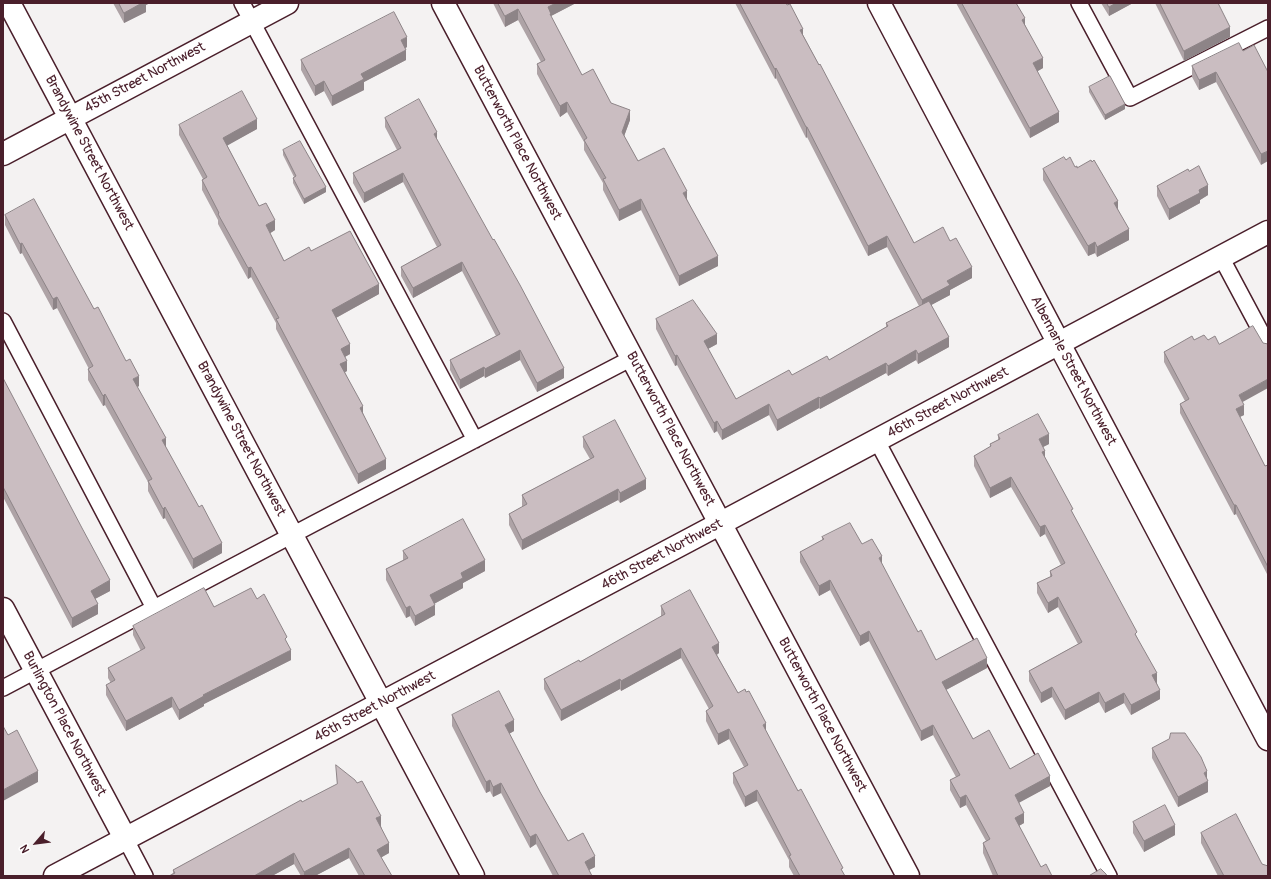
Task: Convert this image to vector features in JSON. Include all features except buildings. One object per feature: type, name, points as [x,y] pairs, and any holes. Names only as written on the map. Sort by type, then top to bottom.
[{"type":"street","name":"Brandywine Street Northwest","points":[[9,3],[473,876]]},
{"type":"street","name":"45th Street Northwest","points":[[3,154],[70,118],[247,12],[287,3]]},
{"type":"street","name":"Butterworth Place Northwest","points":[[443,3],[908,876]]},
{"type":"street","name":"Albemarle Street Northwest","points":[[879,3],[1268,739]]},
{"type":"street","name":"46th Street Northwest","points":[[55,876],[721,524],[1268,232]]},
{"type":"street","name":"Burlington Place Northwest","points":[[3,609],[125,838]]},
{"type":"lane","points":[[1079,3],[1130,98],[1268,28]]},
{"type":"lane","points":[[247,12],[475,440]]},
{"type":"lane","points":[[1222,257],[1268,345]]},
{"type":"lane","points":[[3,321],[154,608]]},
{"type":"lane","points":[[3,688],[292,535],[632,358]]},
{"type":"lane","points":[[877,441],[1109,876]]},
{"type":"lane","points":[[125,838],[145,876]]}]
